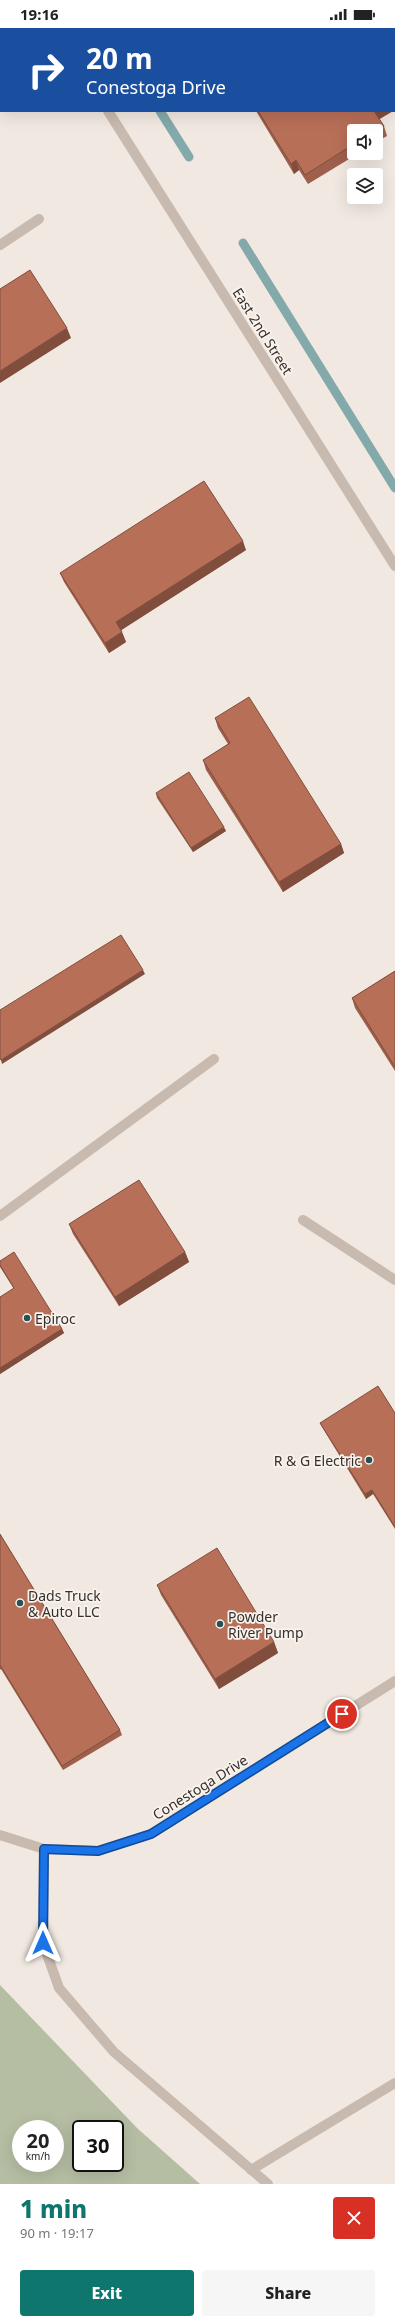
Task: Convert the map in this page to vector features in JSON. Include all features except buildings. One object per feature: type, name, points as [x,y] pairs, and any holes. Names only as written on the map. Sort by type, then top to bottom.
[{"type":"street","name":"East 2nd Street","points":[[109,112],[395,566]]},
{"type":"street","points":[[0,245],[39,220]]},
{"type":"street","points":[[0,1216],[214,1058]]},
{"type":"street","points":[[303,1220],[395,1280]]},
{"type":"street","name":"Conestoga Drive","points":[[0,1835],[44,1849],[98,1851],[151,1834],[395,1680]]},
{"type":"street","points":[[44,1849],[43,1943],[59,1988],[114,2052],[268,2184]]},
{"type":"street","points":[[251,2170],[395,2083]]},
{"type":"green space","points":[[0,1985],[137,2128],[200,2184],[0,2184]]},
{"type":"waterway","points":[[161,112],[189,157]]},
{"type":"waterway","points":[[243,243],[395,488]]},
{"type":"place","name":"Epiroc","points":[[27,1318]]},
{"type":"place","name":"R & G Electric","points":[[369,1460]]},
{"type":"place","name":"Dads Truck & Auto LLC","points":[[20,1603]]},
{"type":"place","name":"Powder River Pump","points":[[220,1624]]},
{"type":"route","points":[[43,1943],[44,1849],[98,1851],[151,1834],[224,1790],[342,1714]]}]
